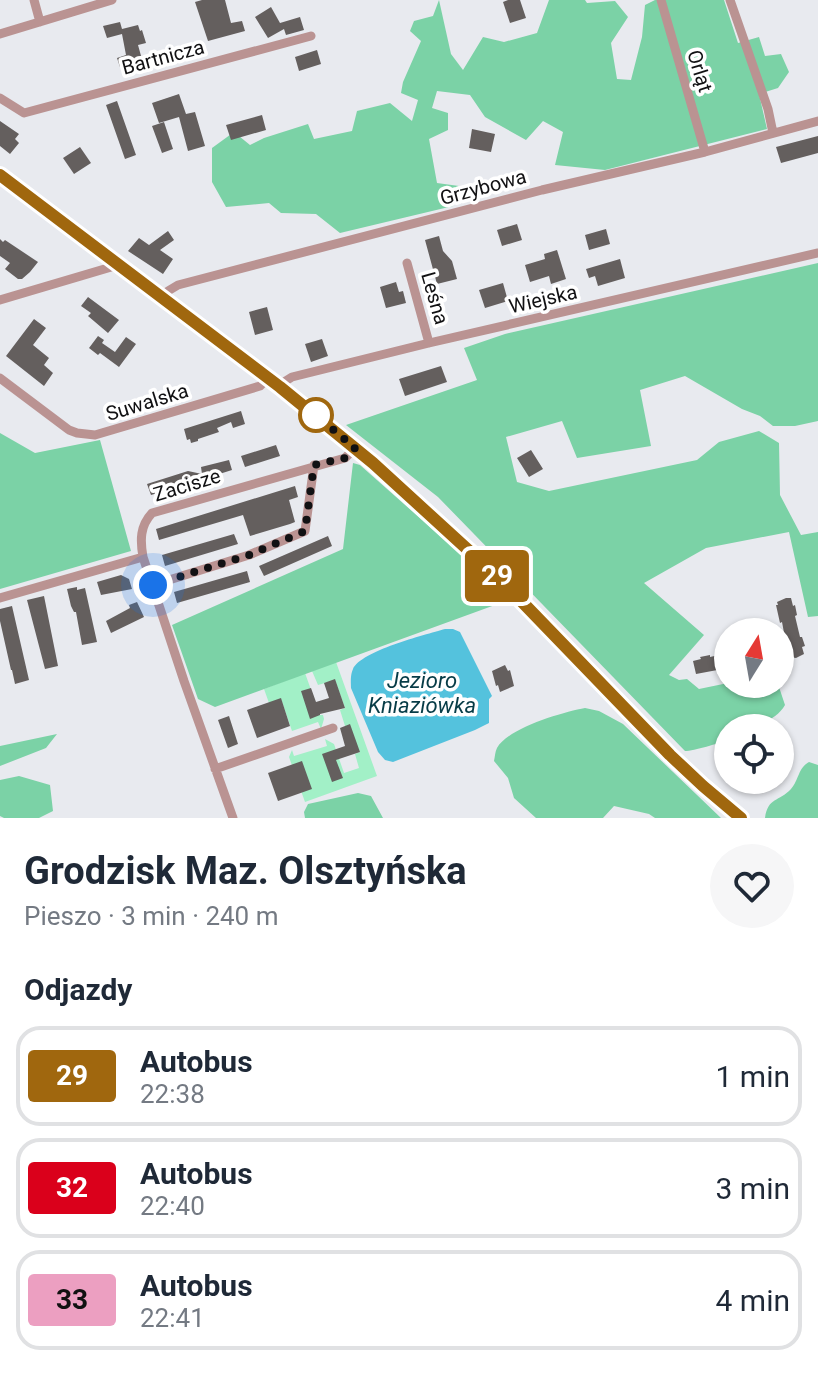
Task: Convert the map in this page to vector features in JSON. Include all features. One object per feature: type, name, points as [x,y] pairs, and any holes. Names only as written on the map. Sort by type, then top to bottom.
[{"type":"street","points":[[34,0],[40,22]]},
{"type":"street","points":[[0,34],[112,0]]},
{"type":"street","name":"Orląt","points":[[661,0],[705,152]]},
{"type":"street","points":[[730,0],[768,109],[773,133]]},
{"type":"street","name":"Bartnicza","points":[[0,98],[24,113],[311,36]]},
{"type":"street","name":"Grzybowa","points":[[162,298],[178,285],[818,121]]},
{"type":"street","points":[[0,175],[280,387],[405,491],[490,569],[670,755],[741,818]]},
{"type":"street","name":"Wiejska","points":[[280,387],[292,377],[818,253]]},
{"type":"street","name":"Leśna","points":[[407,263],[429,343]]},
{"type":"street","points":[[0,300],[118,265]]},
{"type":"street","name":"Suwalska","points":[[0,378],[69,430],[95,435],[260,386],[268,378]]},
{"type":"street","name":"Zacisze","points":[[233,818],[143,557],[141,531],[152,513],[345,458],[355,448]]},
{"type":"street","points":[[153,585],[249,555],[305,531],[314,465]]},
{"type":"street","points":[[0,598],[143,557]]},
{"type":"street","points":[[215,769],[333,728]]},
{"type":"green space","points":[[439,0],[451,54],[463,70],[483,37],[504,42],[537,33],[549,0],[585,0],[587,3],[615,1],[628,17],[611,43],[617,79],[631,80],[642,37],[645,5],[655,0],[724,0],[738,43],[759,37],[765,56],[781,54],[789,72],[778,88],[759,94],[767,129],[605,170],[555,165],[563,132],[543,121],[526,140],[485,117],[470,95],[437,91],[432,108],[448,113],[448,130],[429,139],[437,183],[459,186],[453,206],[340,233],[316,214],[281,213],[269,203],[226,207],[212,182],[212,148],[234,132],[250,145],[308,124],[314,139],[352,131],[357,111],[390,103],[412,121],[418,100],[401,93],[421,41],[410,31],[414,21],[433,16]]},
{"type":"green space","points":[[818,263],[818,421],[795,426],[773,426],[685,376],[640,390],[651,446],[577,458],[562,421],[506,437],[517,482],[549,491],[697,460],[719,442],[759,431],[779,443],[780,495],[801,535],[818,532],[818,616],[808,617],[789,532],[706,548],[644,583],[704,635],[669,675],[679,680],[687,679],[699,689],[714,686],[714,698],[783,698],[785,705],[777,714],[714,714],[714,744],[685,751],[438,497],[346,425],[477,380],[464,348],[505,334]]},
{"type":"green space","points":[[0,433],[35,453],[100,440],[131,551],[0,589]]},
{"type":"green space","points":[[353,463],[360,465],[474,566],[506,601],[215,707],[198,699],[172,625],[343,549]]},
{"type":"green space","points":[[336,662],[377,776],[305,802],[289,757],[292,750],[294,756],[327,746],[325,739],[334,744],[344,773],[359,768],[355,754],[360,752],[345,726],[340,710],[345,708],[335,680],[318,685],[312,671]]},
{"type":"green space","points":[[305,673],[324,719],[321,729],[318,722],[292,731],[281,699],[269,703],[264,689]]},
{"type":"green space","points":[[585,708],[599,711],[623,724],[721,818],[655,818],[614,806],[603,818],[536,818],[514,798],[508,778],[494,761],[497,748],[524,728]]},
{"type":"green space","points":[[57,734],[46,748],[0,766],[0,746]]},
{"type":"green space","points":[[809,762],[818,765],[818,818],[765,818],[771,803],[785,794],[794,794],[794,785]]},
{"type":"green space","points":[[19,776],[50,785],[53,811],[39,818],[0,816],[0,780]]},
{"type":"green space","points":[[358,793],[371,796],[383,818],[305,818],[308,804]]},
{"type":"water","name":"Jezioro Kniaziówka","points":[[445,629],[460,632],[492,696],[489,699],[489,723],[393,762],[385,760],[378,752],[351,688],[353,669],[358,662],[380,650]]},
{"type":"building","points":[[225,0],[231,23],[242,21],[245,31],[208,41],[195,2]]},
{"type":"building","points":[[520,0],[526,18],[510,23],[503,2]]},
{"type":"building","points":[[271,7],[280,23],[300,17],[304,30],[286,35],[284,29],[268,38],[255,17]]},
{"type":"building","points":[[120,22],[122,29],[138,25],[142,30],[146,43],[138,45],[143,63],[120,67],[117,58],[126,55],[122,34],[107,38],[103,26]]},
{"type":"building","points":[[317,50],[321,64],[299,71],[295,57]]},
{"type":"building","points":[[179,94],[186,114],[195,112],[205,146],[188,151],[179,117],[159,123],[152,103]]},
{"type":"building","points":[[117,101],[136,155],[125,159],[106,105]]},
{"type":"building","points":[[262,115],[266,130],[231,140],[226,125]]},
{"type":"building","points":[[0,121],[19,134],[15,139],[19,143],[10,154],[0,146]]},
{"type":"building","points":[[164,122],[173,149],[162,153],[152,126]]},
{"type":"building","points":[[472,129],[495,134],[491,152],[469,148]]},
{"type":"building","points":[[818,136],[818,153],[781,163],[776,147]]},
{"type":"building","points":[[80,147],[91,163],[74,174],[63,158]]},
{"type":"building","points":[[517,224],[522,240],[502,246],[497,230]]},
{"type":"building","points":[[606,229],[610,244],[589,250],[585,235]]},
{"type":"building","points":[[168,231],[174,240],[160,250],[173,259],[163,274],[128,251],[139,238],[149,245]]},
{"type":"building","points":[[439,236],[457,279],[437,284],[425,240]]},
{"type":"building","points":[[0,239],[38,262],[22,279],[5,269],[10,263],[0,256]]},
{"type":"building","points":[[557,250],[566,279],[551,284],[549,276],[530,282],[525,265],[545,259],[544,254]]},
{"type":"building","points":[[620,259],[625,278],[598,286],[595,276],[589,278],[586,269]]},
{"type":"building","points":[[396,282],[399,292],[403,291],[406,303],[386,308],[380,287]]},
{"type":"building","points":[[503,283],[508,301],[485,308],[479,290]]},
{"type":"building","points":[[88,297],[119,320],[108,333],[81,306]]},
{"type":"building","points":[[267,307],[273,330],[255,335],[249,312]]},
{"type":"building","points":[[34,319],[46,328],[33,345],[49,358],[44,365],[53,373],[44,386],[6,356]]},
{"type":"building","points":[[98,336],[115,352],[126,337],[136,344],[119,367],[89,348]]},
{"type":"building","points":[[322,339],[328,356],[311,362],[305,344]]},
{"type":"building","points":[[441,366],[447,382],[405,396],[399,379]]},
{"type":"building","points":[[241,411],[245,424],[233,428],[231,422],[217,428],[219,432],[198,441],[191,443],[190,439],[187,440],[184,429]]},
{"type":"building","points":[[276,445],[280,456],[245,467],[241,456]]},
{"type":"building","points":[[531,450],[543,469],[529,477],[517,458]]},
{"type":"building","points":[[229,460],[232,470],[161,489],[161,492],[151,495],[147,484],[188,471],[202,474],[201,467]]},
{"type":"building","points":[[295,486],[298,497],[289,500],[295,522],[290,524],[250,536],[243,515],[159,540],[156,529]]},
{"type":"building","points":[[234,534],[238,544],[165,566],[162,555]]},
{"type":"building","points":[[328,536],[332,546],[264,576],[259,566]]},
{"type":"building","points":[[247,571],[250,582],[177,603],[174,592]]},
{"type":"building","points":[[121,575],[129,579],[132,589],[101,595],[97,582]]},
{"type":"building","points":[[77,587],[77,590],[85,588],[97,642],[82,645],[76,612],[71,606],[67,589]]},
{"type":"building","points":[[44,596],[58,666],[45,669],[27,600]]},
{"type":"building","points":[[791,598],[795,605],[800,637],[805,646],[802,647],[804,654],[796,658],[794,618],[779,618],[777,602]]},
{"type":"building","points":[[137,602],[144,617],[111,633],[106,621]]},
{"type":"building","points":[[12,606],[29,680],[15,684],[0,621],[0,609]]},
{"type":"building","points":[[714,656],[714,671],[696,674],[693,661]]},
{"type":"building","points":[[505,665],[510,670],[514,686],[500,692],[492,671]]},
{"type":"building","points":[[335,679],[345,708],[310,719],[301,691],[311,688],[316,702],[329,698],[324,683]]},
{"type":"building","points":[[281,698],[290,726],[257,738],[247,710]]},
{"type":"building","points":[[229,716],[238,744],[228,748],[218,720]]},
{"type":"building","points":[[350,724],[360,752],[336,760],[343,778],[332,782],[322,754],[345,746],[340,728]]},
{"type":"building","points":[[302,761],[312,789],[278,801],[268,773]]},
{"type":"bus line","name":"29","points":[[0,175],[280,387],[373,463],[501,580],[670,755],[741,818]]},
{"type":"route","points":[[153,585],[249,555],[305,531],[314,465],[345,458],[355,448],[316,415]]}]
